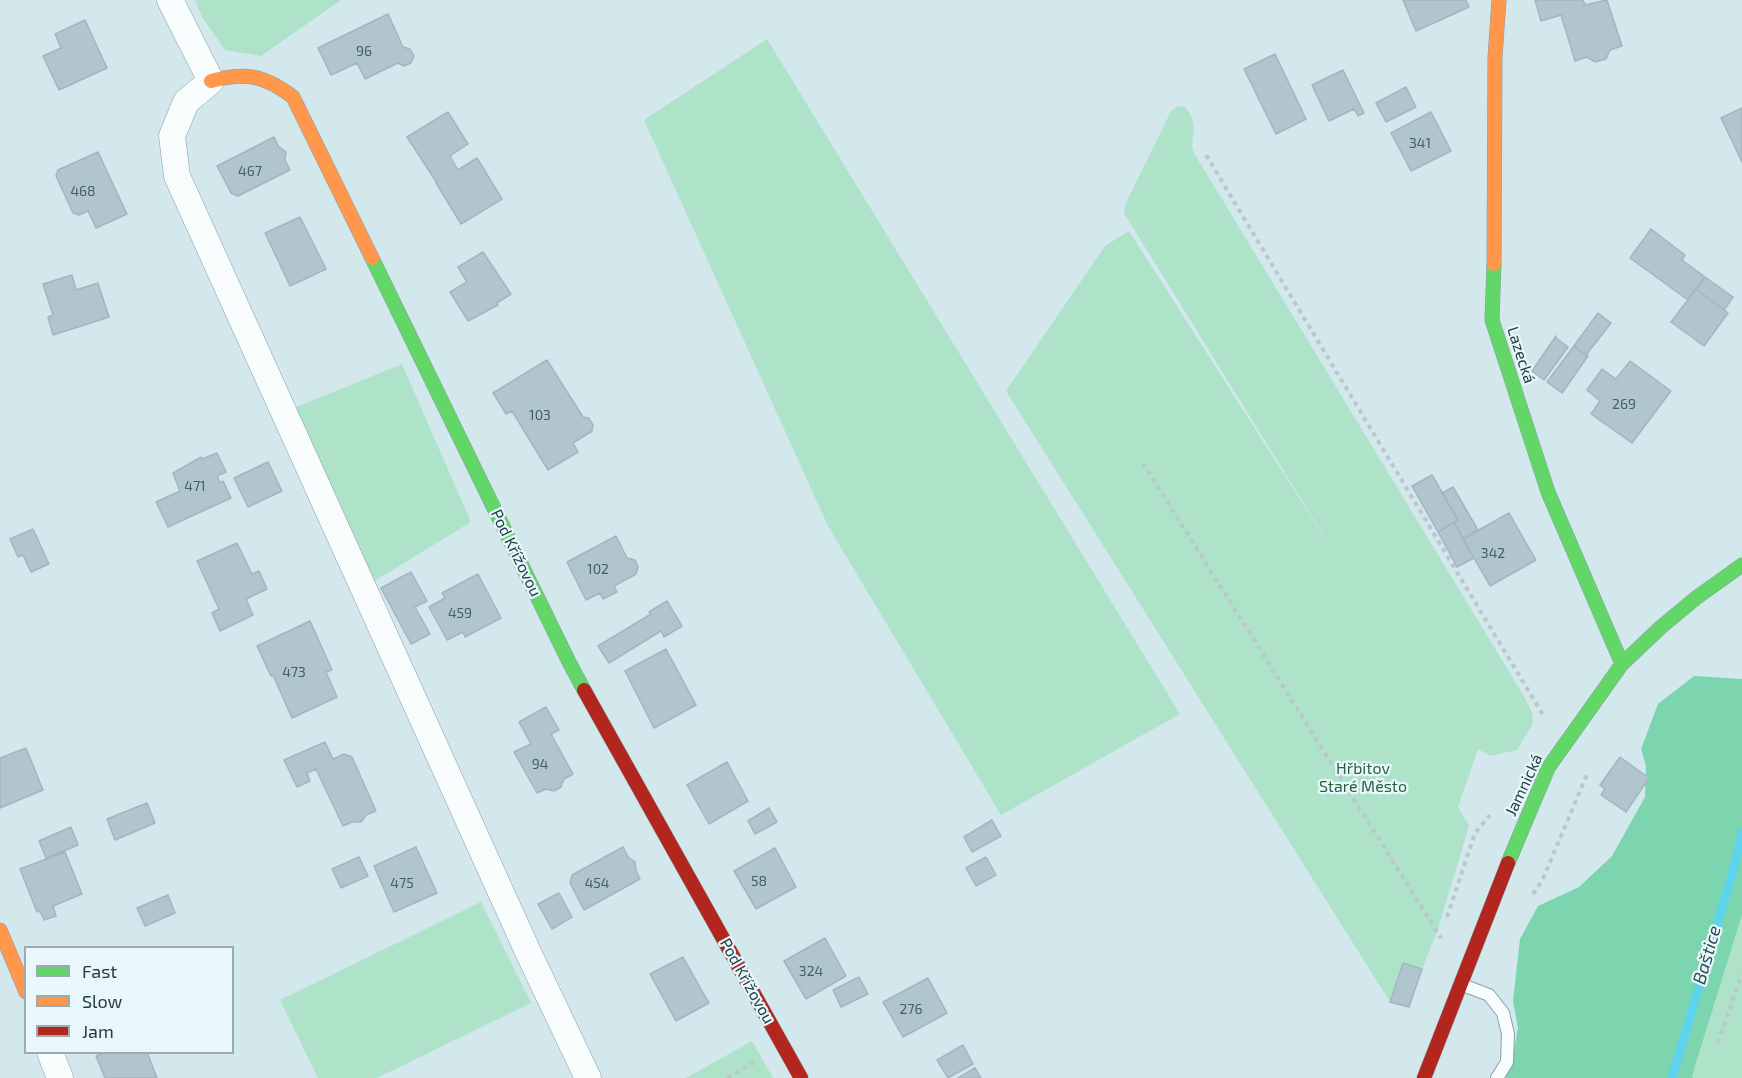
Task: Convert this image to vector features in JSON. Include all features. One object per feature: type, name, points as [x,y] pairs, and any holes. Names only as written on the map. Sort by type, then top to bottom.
[{"type":"street","points":[[170,0],[211,81]]},
{"type":"street","name":"Lazecká","points":[[1499,0],[1495,57],[1495,239],[1492,320],[1548,492],[1622,664]]},
{"type":"street","name":"Pod Křížovou","points":[[588,1078],[528,952],[177,176],[172,136],[186,102],[211,81],[231,76],[252,75],[275,82],[293,97],[569,663],[801,1078]]},
{"type":"street","name":"Jamnická","points":[[1424,1078],[1548,768],[1622,664],[1687,606],[1742,565]]},
{"type":"street","points":[[0,930],[24,987]]},
{"type":"street","points":[[50,1054],[60,1078]]},
{"type":"lane","points":[[1460,984],[1489,995],[1503,1013],[1508,1034],[1506,1062],[1497,1078]]},
{"type":"path","points":[[1206,154],[1562,746]]},
{"type":"path","points":[[1143,463],[1441,938]]},
{"type":"path","points":[[1542,882],[1588,770]]},
{"type":"path","points":[[1719,1043],[1742,974]]},
{"type":"green space","points":[[195,0],[341,0],[261,56],[225,50],[202,17]]},
{"type":"green space","points":[[767,39],[1180,714],[1001,815],[828,526],[644,120]]},
{"type":"green space","name":"Hřbitov Staré Město","points":[[1178,106],[1185,107],[1193,121],[1194,153],[1525,698],[1533,715],[1533,723],[1517,750],[1490,756],[1478,749],[1458,807],[1469,826],[1437,932],[1422,969],[1402,963],[1390,1002],[1006,391],[1105,246],[1129,231],[1340,562],[1124,213],[1126,203],[1171,111]]},
{"type":"green space","points":[[402,364],[471,522],[373,582],[294,408]]},
{"type":"green space","points":[[1694,676],[1742,679],[1742,915],[1692,1076],[1694,1078],[1506,1078],[1518,1028],[1513,1001],[1520,939],[1538,906],[1579,887],[1612,856],[1645,797],[1646,766],[1641,749],[1658,704]]},
{"type":"green space","points":[[481,902],[531,1003],[377,1078],[318,1078],[280,1000]]},
{"type":"green space","points":[[1742,915],[1742,1078],[1694,1078],[1692,1076]]},
{"type":"green space","points":[[752,1041],[773,1078],[686,1078]]},
{"type":"building","points":[[1403,0],[1466,0],[1469,7],[1416,31]]},
{"type":"building","points":[[1535,0],[1583,0],[1585,5],[1607,0],[1622,46],[1610,50],[1606,59],[1595,62],[1587,57],[1575,61],[1561,15],[1541,21]]},
{"type":"building","points":[[388,14],[403,47],[410,49],[414,56],[411,63],[404,66],[398,63],[365,79],[357,63],[331,75],[318,48]]},
{"type":"building","points":[[85,20],[107,68],[59,90],[43,56],[61,48],[55,34]]},
{"type":"building","points":[[1275,54],[1306,119],[1276,134],[1244,69]]},
{"type":"building","points":[[1343,70],[1364,113],[1358,116],[1354,109],[1329,121],[1312,85]]},
{"type":"building","points":[[1406,87],[1416,107],[1386,122],[1376,103]]},
{"type":"building","points":[[1742,108],[1742,162],[1721,118]]},
{"type":"building","points":[[448,112],[468,144],[450,156],[458,170],[477,158],[502,199],[461,224],[407,137]]},
{"type":"building","points":[[1431,112],[1451,151],[1411,171],[1391,133]]},
{"type":"building","points":[[274,137],[279,147],[286,152],[285,160],[290,170],[238,196],[231,193],[217,166]]},
{"type":"building","points":[[98,152],[127,214],[96,228],[88,211],[79,215],[73,213],[56,176],[58,170]]},
{"type":"building","points":[[300,217],[326,269],[290,286],[265,233]]},
{"type":"building","points":[[1651,229],[1685,255],[1682,260],[1705,277],[1688,300],[1630,258]]},
{"type":"building","points":[[483,252],[511,294],[497,303],[498,305],[468,321],[450,292],[467,282],[458,267]]},
{"type":"building","points":[[72,275],[76,290],[98,283],[109,317],[53,335],[48,317],[53,315],[43,284]]},
{"type":"building","points":[[1705,277],[1733,297],[1724,310],[1696,289]]},
{"type":"building","points":[[1696,289],[1728,313],[1704,346],[1671,322]]},
{"type":"building","points":[[1598,313],[1611,323],[1586,355],[1574,346]]},
{"type":"building","points":[[1556,336],[1568,347],[1544,380],[1532,371]]},
{"type":"building","points":[[1574,346],[1588,356],[1562,393],[1547,382]]},
{"type":"building","points":[[547,360],[583,417],[589,418],[593,425],[592,431],[573,443],[578,452],[548,470],[512,411],[506,414],[493,393]]},
{"type":"building","points":[[1630,361],[1671,391],[1632,443],[1591,414],[1600,401],[1587,390],[1602,369],[1616,379]]},
{"type":"building","points":[[217,453],[226,472],[217,476],[220,483],[223,481],[231,498],[168,527],[156,502],[180,491],[173,473],[201,457],[202,459]]},
{"type":"building","points":[[268,462],[282,491],[248,507],[234,478]]},
{"type":"building","points":[[1432,475],[1458,520],[1438,532],[1412,486]]},
{"type":"building","points":[[1453,487],[1478,530],[1463,539],[1454,522],[1458,520],[1442,493]]},
{"type":"building","points":[[1509,513],[1536,560],[1490,586],[1463,539]]},
{"type":"building","points":[[1454,522],[1474,558],[1457,567],[1438,532]]},
{"type":"building","points":[[33,529],[49,564],[31,572],[23,555],[18,557],[10,539]]},
{"type":"building","points":[[616,536],[627,558],[635,560],[638,567],[636,574],[614,586],[617,592],[603,599],[600,593],[586,600],[567,562]]},
{"type":"building","points":[[237,543],[252,574],[259,571],[267,589],[246,599],[253,615],[220,631],[212,613],[219,609],[197,561]]},
{"type":"building","points":[[411,572],[427,601],[415,607],[430,634],[411,644],[381,588]]},
{"type":"building","points":[[478,574],[501,618],[465,637],[463,632],[447,640],[429,607],[445,598],[442,593]]},
{"type":"building","points":[[667,601],[682,626],[664,637],[661,631],[609,663],[598,646],[651,614],[649,612]]},
{"type":"building","points":[[310,621],[332,670],[326,672],[337,697],[292,718],[257,646]]},
{"type":"building","points":[[666,649],[696,705],[654,728],[625,671]]},
{"type":"building","points":[[546,707],[559,730],[551,734],[573,774],[564,779],[561,787],[554,791],[546,789],[537,793],[514,752],[531,744],[519,722]]},
{"type":"building","points":[[325,742],[333,759],[344,754],[352,757],[376,811],[366,815],[361,822],[352,822],[343,826],[316,769],[307,773],[310,781],[297,787],[284,760]]},
{"type":"building","points":[[26,748],[43,790],[0,808],[0,758]]},
{"type":"building","points":[[1620,757],[1649,778],[1626,812],[1601,795],[1605,789],[1600,785]]},
{"type":"building","points":[[727,762],[748,801],[709,824],[687,785]]},
{"type":"building","points":[[147,803],[155,823],[115,840],[107,819]]},
{"type":"building","points":[[769,808],[777,822],[755,834],[748,821]]},
{"type":"building","points":[[992,820],[1001,836],[972,852],[964,837]]},
{"type":"building","points":[[71,827],[78,845],[46,858],[39,841]]},
{"type":"building","points":[[416,847],[437,893],[394,912],[374,866]]},
{"type":"building","points":[[623,847],[628,857],[635,862],[640,879],[584,910],[570,883],[572,875]]},
{"type":"building","points":[[775,848],[796,887],[756,909],[734,871]]},
{"type":"building","points":[[65,852],[82,894],[53,906],[56,916],[44,920],[40,911],[37,912],[20,869]]},
{"type":"building","points":[[359,857],[368,876],[341,888],[332,869]]},
{"type":"building","points":[[986,857],[996,875],[976,886],[966,868]]},
{"type":"building","points":[[559,893],[572,917],[552,929],[538,904]]},
{"type":"building","points":[[168,895],[175,913],[145,926],[137,908]]},
{"type":"building","points":[[825,938],[846,976],[806,999],[784,961]]},
{"type":"building","points":[[683,957],[709,1003],[676,1021],[650,974]]},
{"type":"building","points":[[1403,963],[1422,969],[1409,1007],[1390,1002]]},
{"type":"building","points":[[859,977],[868,994],[841,1007],[833,990]]},
{"type":"building","points":[[928,978],[947,1013],[903,1037],[883,1002]]},
{"type":"building","points":[[963,1045],[973,1064],[948,1078],[937,1060]]},
{"type":"building","points":[[101,1054],[148,1054],[157,1078],[105,1078],[96,1056]]},
{"type":"building","points":[[975,1068],[981,1078],[958,1078]]},
{"type":"waterway","name":"Baštice","points":[[1672,1078],[1742,833]]},
{"type":"traffic: fast","points":[[372,258],[584,690]]},
{"type":"traffic: fast","points":[[1494,264],[1492,320],[1548,492],[1622,664]]},
{"type":"traffic: fast","points":[[1508,863],[1548,768],[1622,664],[1696,598],[1742,565]]},
{"type":"traffic: slow","points":[[1494,264],[1495,57],[1499,0]]},
{"type":"traffic: slow","points":[[211,81],[223,78],[254,77],[273,84],[293,97],[372,258]]},
{"type":"traffic: slow","points":[[0,930],[24,987]]},
{"type":"traffic: jam","points":[[584,690],[801,1078]]},
{"type":"traffic: jam","points":[[1424,1078],[1508,863]]}]
